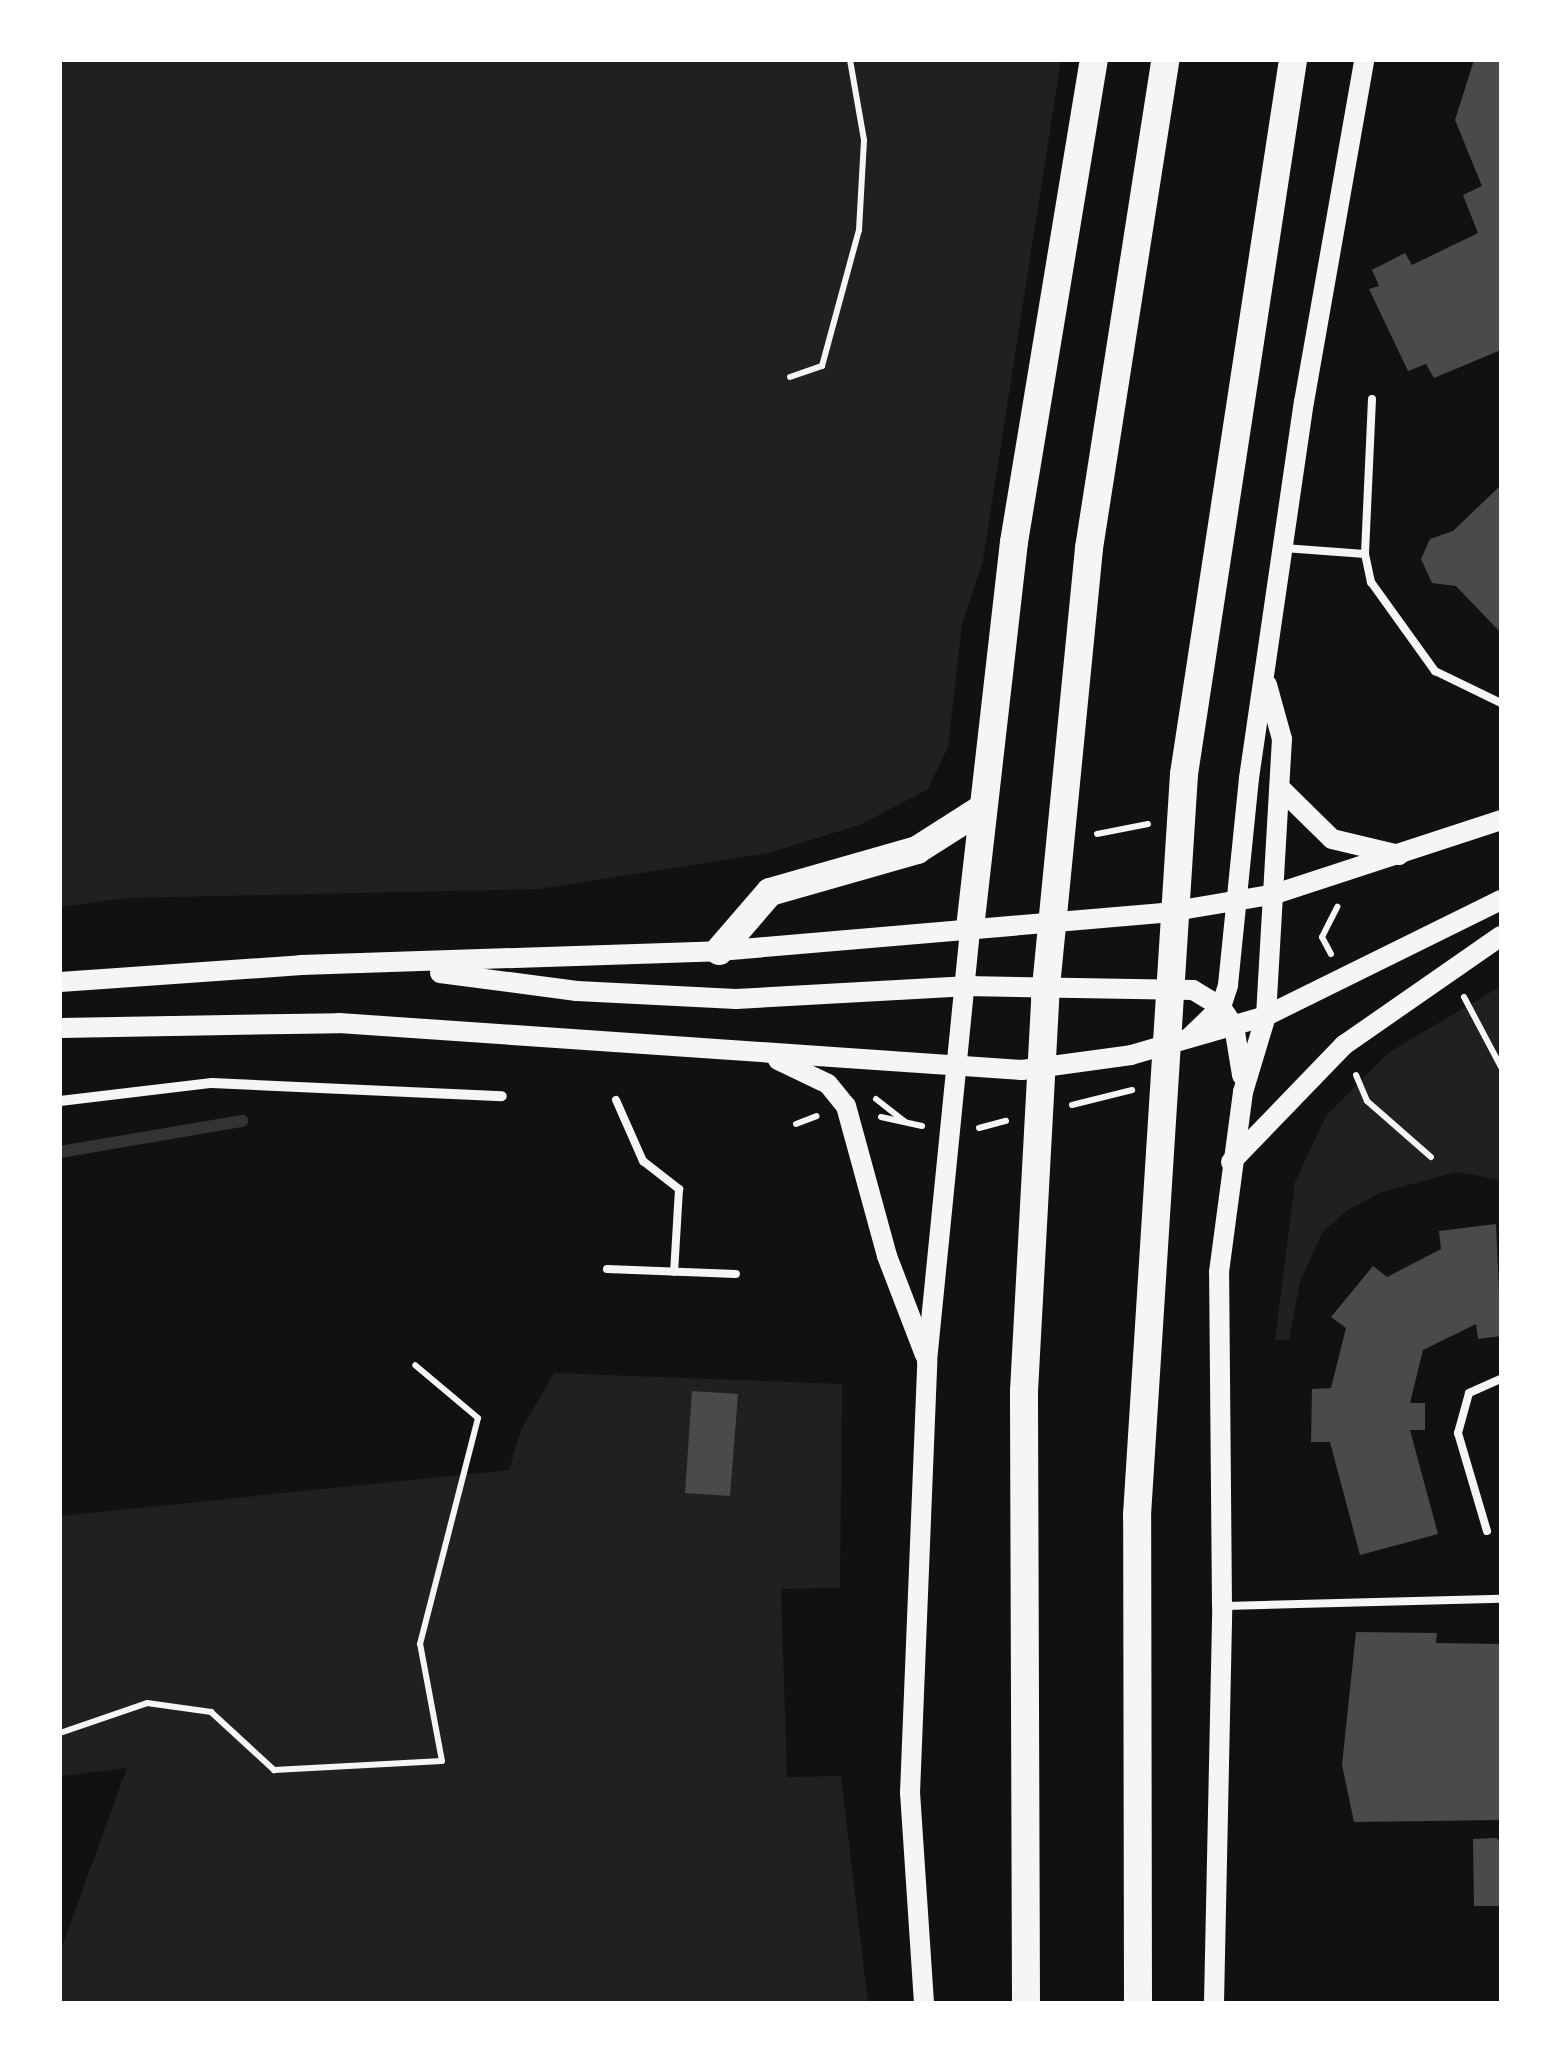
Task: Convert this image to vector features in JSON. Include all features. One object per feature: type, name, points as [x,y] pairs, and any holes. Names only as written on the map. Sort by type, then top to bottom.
[{"type":"highway","points":[[970,928],[1014,542],[1094,60]]},
{"type":"highway","points":[[1026,2003],[1024,1410],[1035,1176],[1066,773],[1089,548],[1165,60]]},
{"type":"highway","points":[[1138,2003],[1138,1515],[1155,1177],[1184,774],[1293,60]]},
{"type":"highway","points":[[719,951],[770,892],[917,850],[984,808]]},
{"type":"main road","points":[[1184,1042],[1221,1007],[1284,548],[1364,60]]},
{"type":"main road","points":[[1214,2003],[1222,1606],[1219,1272],[1230,1163],[1243,1092],[1266,1016],[1282,739],[1268,686]]},
{"type":"main road","points":[[1280,788],[1332,839],[1399,855]]},
{"type":"main road","points":[[60,982],[301,965],[384,966],[719,951],[1236,901],[1275,894],[1501,820]]},
{"type":"main road","points":[[60,1028],[340,1023],[753,1051],[958,1070],[1083,1064],[1184,1042],[1266,1016],[1501,900]]},
{"type":"main road","points":[[924,2003],[910,1793],[927,1360],[970,928]]},
{"type":"main road","points":[[1230,1163],[1344,1045],[1501,936]]},
{"type":"main road","points":[[384,966],[576,992],[736,999],[965,986],[1160,986],[1193,990],[1221,1007],[1234,1026],[1243,1092]]},
{"type":"main road","points":[[753,1051],[828,1084],[846,1106],[887,1256],[927,1360]]},
{"type":"street","points":[[60,1102],[212,1083],[502,1096]]},
{"type":"lane","points":[[1372,399],[1365,554],[1371,582],[1435,671],[1501,703]]},
{"type":"lane","points":[[1284,548],[1365,554]]},
{"type":"lane","points":[[616,1100],[642,1161],[679,1188],[674,1272]]},
{"type":"lane","points":[[607,1269],[736,1274]]},
{"type":"lane","points":[[1487,1531],[1458,1433],[1469,1392],[1501,1379]]},
{"type":"lane","points":[[1222,1606],[1501,1599]]},
{"type":"path","points":[[790,377],[822,366],[859,230],[864,140],[850,60]]},
{"type":"path","points":[[1451,972],[1501,1067]]},
{"type":"path","points":[[1354,1070],[1367,1101],[1431,1156]]},
{"type":"path","points":[[1053,1110],[1146,1086]]},
{"type":"path","points":[[978,1128],[1016,1119]]},
{"type":"path","points":[[60,1733],[147,1703],[212,1712],[274,1770],[442,1761],[420,1644],[478,1418],[415,1364]]},
{"type":"shaded area","points":[[60,60],[1061,60],[983,560],[962,624],[948,747],[928,789],[862,824],[769,853],[539,889],[126,898],[60,907]]},
{"type":"shaded area","points":[[1501,986],[1501,1180],[1457,1172],[1382,1192],[1346,1211],[1322,1233],[1300,1282],[1289,1340],[1275,1340],[1295,1182],[1326,1116],[1388,1053]]},
{"type":"shaded area","points":[[554,1373],[842,1384],[840,1588],[781,1589],[787,1777],[841,1776],[868,2003],[60,2003],[60,1952],[127,1768],[60,1776],[60,1516],[509,1470],[521,1430]]},
{"type":"building","points":[[1474,60],[1501,60],[1501,350],[1434,378],[1426,364],[1408,371],[1369,289],[1379,286],[1372,270],[1405,253],[1412,265],[1478,233],[1463,195],[1482,186],[1455,120]]},
{"type":"building","points":[[1501,485],[1501,633],[1456,586],[1432,583],[1421,559],[1430,539],[1453,531]]},
{"type":"building","points":[[1496,1224],[1501,1336],[1478,1339],[1476,1324],[1423,1350],[1410,1403],[1425,1403],[1425,1430],[1410,1430],[1438,1534],[1360,1555],[1330,1442],[1311,1442],[1312,1389],[1331,1388],[1346,1328],[1331,1317],[1373,1266],[1387,1277],[1441,1249],[1439,1231]]},
{"type":"building","points":[[692,1391],[738,1394],[730,1496],[685,1493]]},
{"type":"building","points":[[1356,1632],[1437,1633],[1436,1643],[1501,1644],[1501,1820],[1354,1822],[1342,1765]]},
{"type":"building","points":[[1496,1838],[1501,1842],[1501,1906],[1474,1906],[1473,1839]]},
{"type":"waterway","points":[[60,1152],[242,1121]]}]
